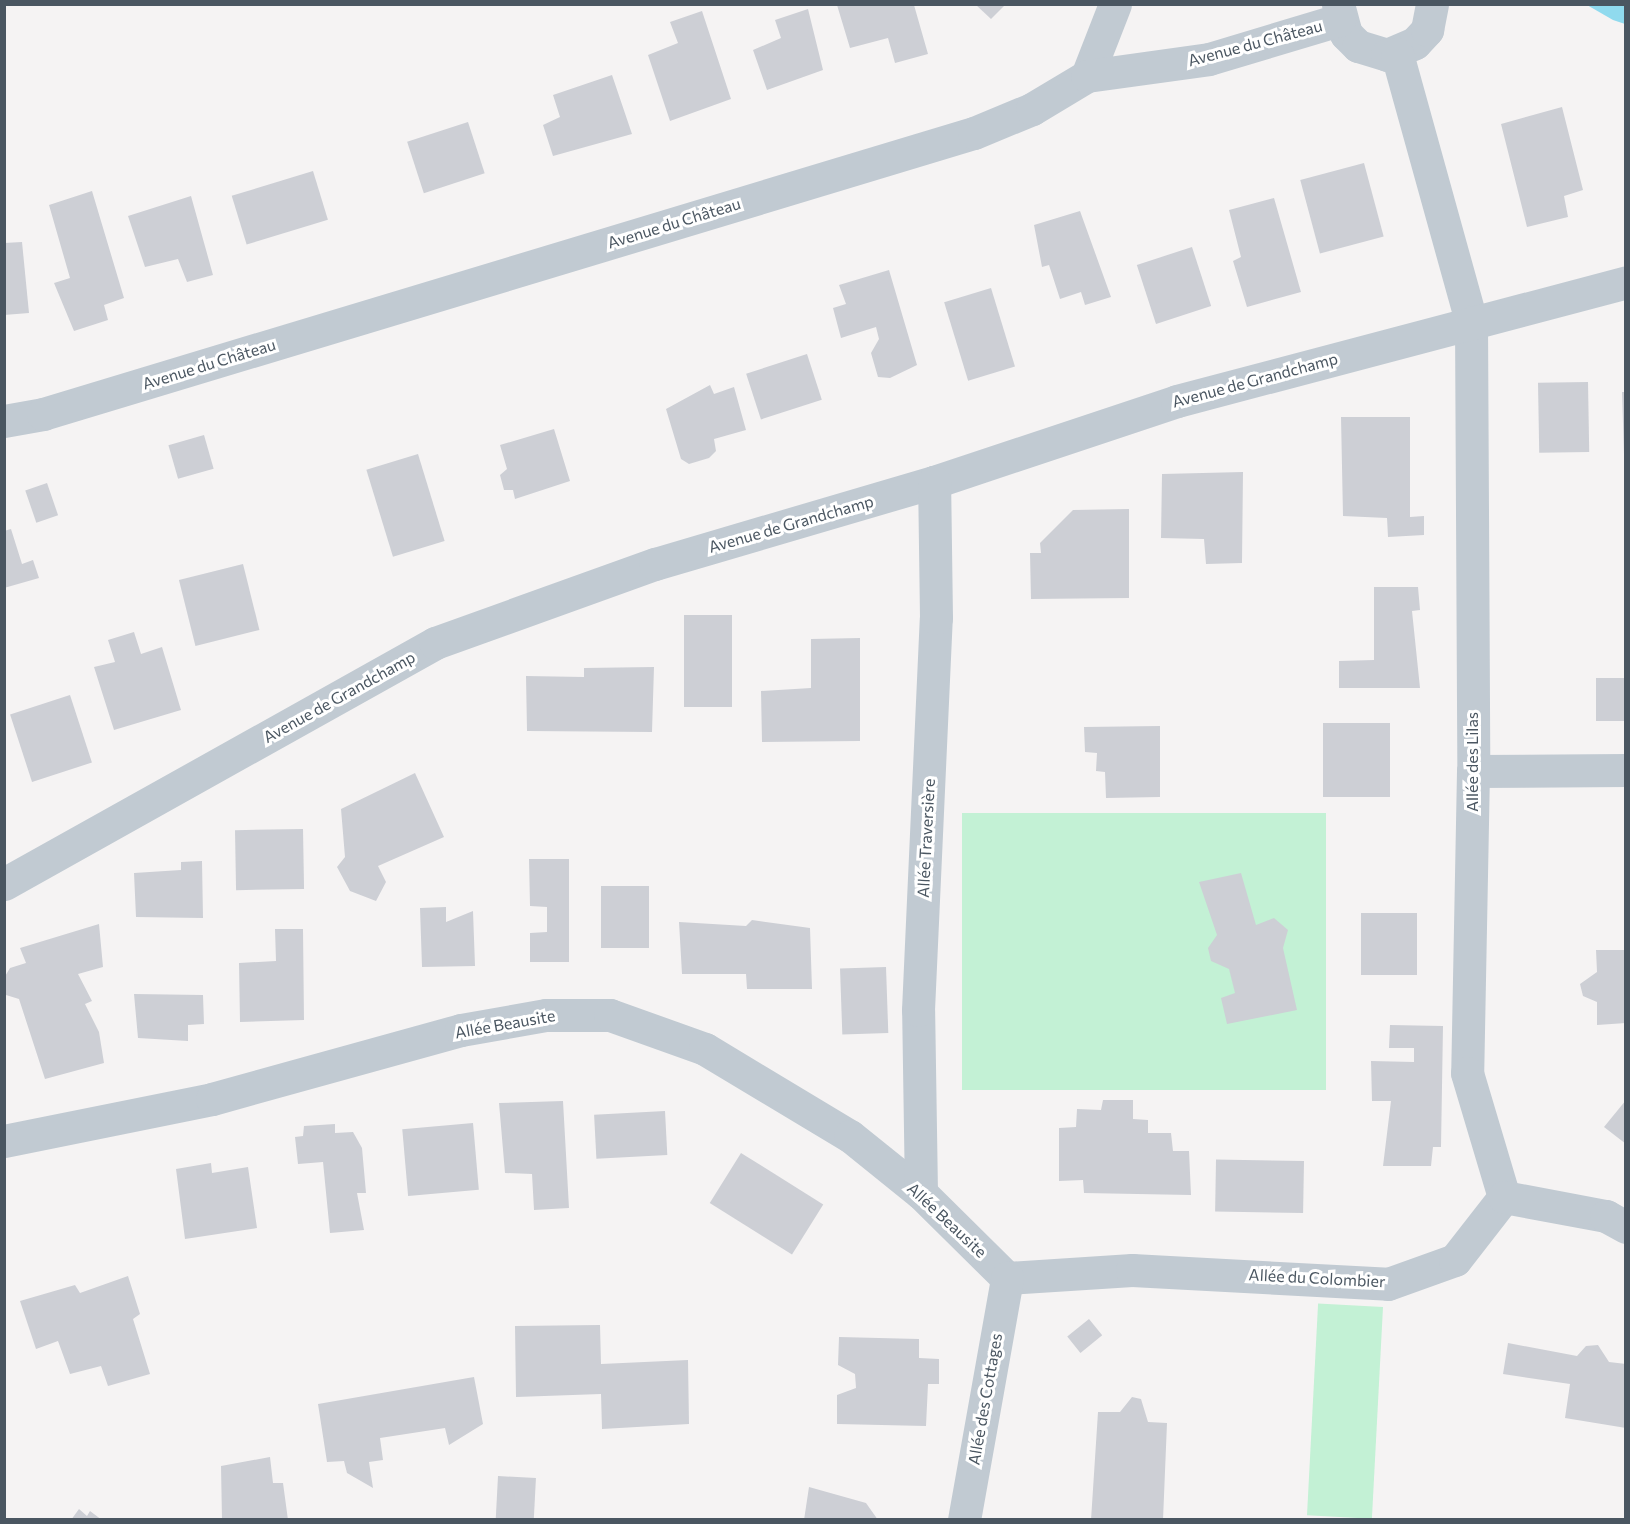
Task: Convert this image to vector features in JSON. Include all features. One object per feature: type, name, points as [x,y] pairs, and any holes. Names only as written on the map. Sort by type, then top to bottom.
[{"type":"street","points":[[1088,76],[1115,4]]},
{"type":"street","points":[[1338,12],[1358,46],[1397,54],[1427,30],[1432,4]]},
{"type":"street","name":"Avenue du Château","points":[[4,421],[43,414],[974,133],[1032,109],[1088,76],[1209,59],[1338,12]]},
{"type":"street","name":"Allée des Lilas","points":[[1397,54],[1471,321],[1473,771],[1467,1073],[1504,1197]]},
{"type":"street","name":"Avenue de Grandchamp","points":[[4,884],[435,643],[655,564],[934,482],[1177,401],[1471,321],[1626,282]]},
{"type":"street","name":"Allée Traversière","points":[[921,1193],[918,1010],[936,618],[934,482]]},
{"type":"street","points":[[1473,771],[1626,770]]},
{"type":"street","name":"Allée Beausite","points":[[4,1141],[212,1100],[461,1030],[546,1014],[610,1015],[705,1049],[850,1136],[921,1193],[1007,1278]]},
{"type":"street","points":[[1504,1197],[1606,1216],[1626,1227]]},
{"type":"street","name":"Allée du Colombier","points":[[1007,1278],[1132,1270],[1388,1284],[1455,1260],[1504,1197]]},
{"type":"street","name":"Allée des Cottages","points":[[964,1520],[1007,1278]]},
{"type":"green space","points":[[962,813],[1326,813],[1326,1090],[962,1090]]},
{"type":"green space","points":[[1318,1304],[1383,1307],[1372,1519],[1307,1515]]},
{"type":"water","points":[[1587,5],[1625,5],[1625,24],[1613,20]]},
{"type":"building","points":[[975,4],[1006,4],[991,19]]},
{"type":"building","points":[[837,5],[914,5],[928,54],[895,63],[888,38],[850,48]]},
{"type":"building","points":[[808,9],[823,70],[767,90],[753,50],[781,38],[775,20]]},
{"type":"building","points":[[702,11],[731,99],[670,121],[648,55],[678,43],[670,22]]},
{"type":"building","points":[[612,75],[632,134],[553,156],[543,125],[560,117],[553,95]]},
{"type":"building","points":[[1562,107],[1583,190],[1564,196],[1568,217],[1527,227],[1501,124]]},
{"type":"building","points":[[468,122],[485,173],[424,193],[407,142]]},
{"type":"building","points":[[1364,163],[1384,236],[1320,253],[1300,180]]},
{"type":"building","points":[[313,171],[328,220],[247,245],[232,196]]},
{"type":"building","points":[[92,191],[124,298],[104,305],[108,320],[74,331],[54,283],[70,278],[49,205]]},
{"type":"building","points":[[191,196],[213,275],[187,282],[178,259],[145,267],[128,216]]},
{"type":"building","points":[[1274,198],[1301,292],[1247,307],[1233,261],[1241,257],[1229,210]]},
{"type":"building","points":[[1080,211],[1111,297],[1085,305],[1081,292],[1060,299],[1049,265],[1042,267],[1034,225]]},
{"type":"building","points":[[22,242],[29,313],[4,315],[4,243]]},
{"type":"building","points":[[1192,247],[1211,306],[1156,324],[1137,265]]},
{"type":"building","points":[[889,270],[917,365],[890,378],[878,377],[871,353],[879,339],[876,327],[841,338],[833,308],[846,304],[839,285]]},
{"type":"building","points":[[991,288],[1015,366],[968,381],[944,302]]},
{"type":"building","points":[[807,354],[822,400],[761,419],[746,374]]},
{"type":"building","points":[[1588,382],[1589,452],[1539,453],[1538,383]]},
{"type":"building","points":[[710,385],[714,394],[734,387],[746,430],[714,439],[716,451],[709,458],[689,464],[681,459],[666,409]]},
{"type":"building","points":[[1622,392],[1626,392],[1626,454],[1624,454]]},
{"type":"building","points":[[1341,417],[1410,417],[1410,517],[1424,516],[1424,535],[1388,537],[1387,518],[1343,516]]},
{"type":"building","points":[[554,429],[570,481],[515,499],[513,490],[504,490],[500,475],[507,469],[500,445]]},
{"type":"building","points":[[204,435],[214,469],[178,479],[168,445]]},
{"type":"building","points":[[418,454],[445,541],[393,557],[366,470]]},
{"type":"building","points":[[1243,472],[1242,563],[1206,564],[1204,539],[1161,538],[1162,474]]},
{"type":"building","points":[[47,483],[58,515],[36,523],[25,490]]},
{"type":"building","points":[[1129,509],[1129,598],[1031,599],[1030,553],[1041,553],[1040,543],[1073,510]]},
{"type":"building","points":[[11,529],[22,564],[33,560],[39,578],[4,588],[4,531]]},
{"type":"building","points":[[243,564],[259,630],[195,646],[179,580]]},
{"type":"building","points":[[1374,587],[1418,587],[1420,610],[1412,611],[1420,688],[1339,688],[1339,661],[1374,660]]},
{"type":"building","points":[[684,615],[732,615],[732,707],[684,707]]},
{"type":"building","points":[[134,632],[141,654],[162,647],[181,710],[114,730],[94,667],[115,662],[108,640]]},
{"type":"building","points":[[860,638],[860,741],[762,742],[761,691],[811,688],[811,639]]},
{"type":"building","points":[[654,667],[652,732],[527,731],[526,676],[584,677],[584,668]]},
{"type":"building","points":[[1596,678],[1626,678],[1626,721],[1596,721]]},
{"type":"building","points":[[70,695],[92,763],[32,782],[10,714]]},
{"type":"building","points":[[1323,723],[1390,723],[1390,797],[1323,797]]},
{"type":"building","points":[[1160,726],[1160,797],[1106,798],[1105,772],[1096,771],[1097,753],[1085,752],[1084,727]]},
{"type":"building","points":[[415,773],[444,837],[378,866],[386,882],[376,901],[350,891],[337,867],[345,857],[341,809]]},
{"type":"building","points":[[303,829],[304,889],[236,890],[235,830]]},
{"type":"building","points":[[529,859],[569,859],[569,962],[530,962],[530,933],[547,932],[547,907],[530,906]]},
{"type":"building","points":[[202,861],[203,918],[136,917],[134,873],[181,870],[181,862]]},
{"type":"building","points":[[1241,873],[1256,925],[1274,918],[1288,930],[1283,948],[1297,1010],[1227,1024],[1221,998],[1235,993],[1229,969],[1211,961],[1208,948],[1217,935],[1199,882]]},
{"type":"building","points":[[601,886],[649,886],[649,948],[601,948]]},
{"type":"building","points":[[446,907],[446,922],[473,911],[475,966],[422,967],[420,908]]},
{"type":"building","points":[[1361,913],[1417,913],[1417,975],[1361,975]]},
{"type":"building","points":[[752,920],[810,928],[812,989],[747,989],[746,974],[682,974],[679,922],[746,926]]},
{"type":"building","points":[[99,924],[103,967],[78,974],[92,1001],[85,1004],[99,1032],[104,1063],[45,1079],[19,999],[6,995],[4,978],[10,968],[26,963],[20,948]]},
{"type":"building","points":[[275,929],[303,929],[304,1020],[240,1022],[239,963],[276,961]]},
{"type":"building","points":[[1596,950],[1626,950],[1626,1023],[1597,1025],[1597,1002],[1583,996],[1580,984],[1597,972]]},
{"type":"building","points":[[886,967],[888,1033],[842,1035],[840,969]]},
{"type":"building","points":[[134,994],[203,995],[204,1024],[188,1025],[188,1041],[138,1038]]},
{"type":"building","points":[[1390,1025],[1443,1026],[1441,1147],[1433,1147],[1431,1166],[1383,1166],[1391,1101],[1372,1101],[1371,1061],[1414,1062],[1414,1048],[1389,1048]]},
{"type":"building","points":[[1103,1100],[1133,1100],[1133,1119],[1148,1120],[1148,1133],[1171,1133],[1173,1151],[1189,1151],[1191,1195],[1084,1193],[1083,1180],[1059,1181],[1059,1128],[1076,1127],[1077,1109],[1101,1110]]},
{"type":"building","points":[[1626,1100],[1626,1144],[1604,1127]]},
{"type":"building","points":[[563,1101],[569,1208],[534,1210],[532,1174],[505,1173],[499,1103]]},
{"type":"building","points":[[665,1111],[667,1155],[596,1159],[594,1115]]},
{"type":"building","points":[[473,1123],[479,1190],[408,1196],[402,1129]]},
{"type":"building","points":[[335,1124],[335,1133],[353,1132],[362,1148],[366,1193],[357,1193],[364,1230],[330,1233],[323,1162],[298,1164],[295,1137],[303,1136],[304,1126]]},
{"type":"building","points":[[741,1153],[823,1204],[792,1254],[710,1203]]},
{"type":"building","points":[[1216,1159],[1304,1161],[1303,1213],[1215,1211]]},
{"type":"building","points":[[211,1163],[212,1173],[248,1167],[257,1228],[185,1239],[176,1169]]},
{"type":"building","points":[[128,1276],[140,1314],[133,1319],[150,1374],[108,1386],[101,1366],[70,1374],[58,1341],[36,1349],[20,1301],[75,1285],[80,1293]]},
{"type":"building","points":[[1089,1319],[1102,1335],[1080,1353],[1067,1337]]},
{"type":"building","points":[[600,1325],[601,1364],[688,1360],[689,1424],[602,1429],[601,1394],[516,1397],[515,1326]]},
{"type":"building","points":[[839,1337],[919,1339],[919,1358],[939,1359],[939,1384],[928,1384],[926,1426],[837,1424],[837,1395],[856,1388],[855,1374],[838,1365]]},
{"type":"building","points":[[1508,1343],[1577,1356],[1586,1346],[1598,1345],[1609,1362],[1626,1364],[1626,1428],[1565,1418],[1570,1384],[1503,1374]]},
{"type":"building","points":[[474,1377],[483,1424],[449,1445],[445,1428],[380,1438],[383,1460],[369,1462],[373,1488],[347,1473],[344,1461],[327,1462],[318,1404]]},
{"type":"building","points":[[1132,1397],[1141,1399],[1148,1422],[1167,1423],[1163,1520],[1091,1520],[1098,1412],[1120,1412]]},
{"type":"building","points":[[270,1457],[273,1483],[283,1483],[288,1520],[222,1520],[221,1466]]},
{"type":"building","points":[[498,1476],[536,1478],[534,1520],[496,1519]]},
{"type":"building","points":[[809,1487],[866,1503],[878,1520],[804,1520]]},
{"type":"building","points":[[79,1509],[87,1516],[90,1511],[102,1520],[71,1520]]}]
